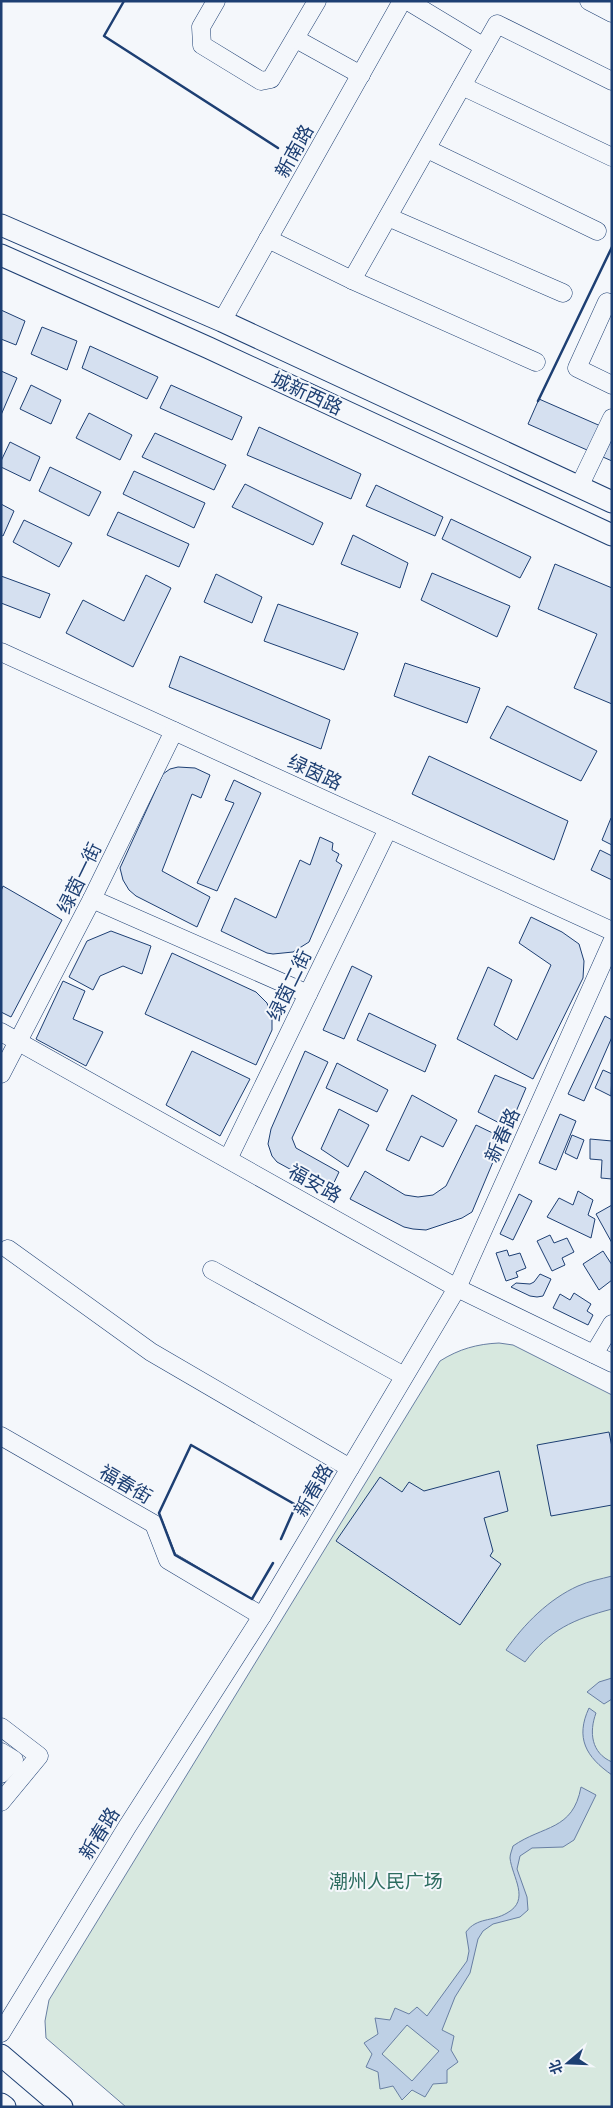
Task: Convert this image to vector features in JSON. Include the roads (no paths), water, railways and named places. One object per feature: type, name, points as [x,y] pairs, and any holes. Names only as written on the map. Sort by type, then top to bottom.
[{"type":"main road","name":"城新西路","points":[[1,225],[222,321],[612,502]]},
{"type":"main road","name":"城新西路","points":[[1,255],[209,348],[612,535]]},
{"type":"main road","points":[[1,2055],[62,2107]]},
{"type":"main road","points":[[1,2104],[5,2107]]},
{"type":"street","points":[[216,1],[201,27],[202,45],[261,81],[271,78],[317,1]]},
{"type":"street","name":"新南路","points":[[222,321],[402,1]]},
{"type":"street","points":[[408,1],[484,47]]},
{"type":"street","points":[[589,1],[612,13]]},
{"type":"street","points":[[352,280],[497,24],[612,81]]},
{"type":"street","points":[[296,39],[361,76]]},
{"type":"street","points":[[462,86],[612,157]]},
{"type":"street","points":[[427,149],[597,231]]},
{"type":"street","points":[[388,217],[563,293]]},
{"type":"street","points":[[268,239],[352,280],[536,362]]},
{"type":"street","points":[[610,299],[577,368],[612,385]]},
{"type":"street","points":[[579,487],[612,418]]},
{"type":"street","name":"绿茵路","points":[[1,652],[612,931]]},
{"type":"street","name":"绿茵一街","points":[[19,1043],[174,731]]},
{"type":"street","name":"绿茵二街","points":[[228,1159],[388,829]]},
{"type":"street","points":[[92,899],[308,994]]},
{"type":"street","name":"新春路","points":[[1,2033],[122,1835],[262,1616],[457,1288],[612,942]]},
{"type":"street","name":"福安路","points":[[1,1032],[457,1288],[612,1363]]},
{"type":"street","points":[[1,1074],[19,1043]]},
{"type":"street","points":[[8,1249],[151,1352],[350,1468]]},
{"type":"street","points":[[212,1270],[404,1376]]},
{"type":"street","points":[[594,1354],[612,1324]]},
{"type":"street","name":"福春街","points":[[1,1436],[154,1524],[168,1560],[262,1616]]},
{"type":"street","points":[[1,1727],[39,1756],[1,1802]]},
{"type":"street","points":[[1,1752],[14,1760],[1,1774]]},
{"type":"water","points":[[612,1576],[612,1609],[563,1627],[543,1642],[525,1662],[506,1650],[538,1613],[567,1591],[591,1581]]},
{"type":"water","points":[[612,1678],[612,1699],[604,1704],[587,1692],[599,1682]]},
{"type":"water","points":[[589,1708],[596,1713],[592,1734],[596,1748],[605,1758],[612,1762],[612,1775],[595,1761],[583,1738],[585,1719]]},
{"type":"water","points":[[581,1787],[596,1795],[574,1840],[563,1847],[532,1848],[520,1856],[517,1869],[527,1897],[528,1910],[520,1917],[493,1924],[483,1931],[478,1939],[470,1973],[455,1997],[442,2030],[454,2036],[451,2050],[458,2062],[447,2070],[447,2083],[433,2084],[425,2097],[412,2090],[402,2100],[393,2086],[380,2089],[378,2072],[366,2067],[372,2054],[364,2043],[378,2034],[375,2018],[390,2020],[395,2008],[409,2014],[417,2007],[427,2016],[467,1961],[469,1951],[466,1932],[475,1924],[507,1913],[518,1902],[518,1888],[510,1858],[513,1846],[564,1819],[571,1812]],"holes":[[[407,2025],[439,2051],[412,2081],[382,2054]]]},
{"type":"park label","name":"潮州人民广场","points":[[386,1881]]}]
